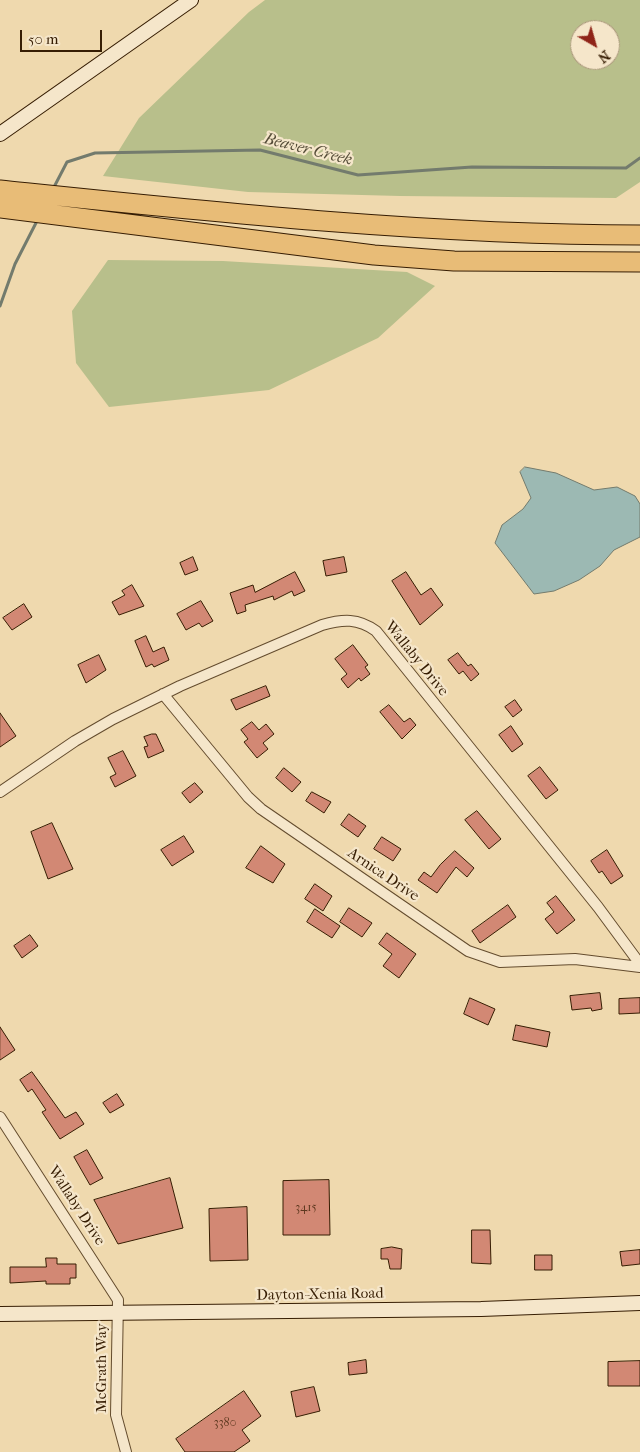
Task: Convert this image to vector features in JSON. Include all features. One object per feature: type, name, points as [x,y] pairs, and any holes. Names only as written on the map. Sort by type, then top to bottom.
[{"type":"highway","points":[[0,190],[375,225],[558,235],[640,235]]},
{"type":"highway","points":[[7,210],[374,255],[454,261],[640,262]]},
{"type":"main road","points":[[0,134],[191,0]]},
{"type":"main road","name":"Dayton-Xenia Road","points":[[0,1314],[481,1309],[640,1303]]},
{"type":"street","name":"Wallaby Drive","points":[[0,792],[75,741],[163,694],[322,625],[342,620],[352,620],[368,625],[376,631],[598,907],[640,966]]},
{"type":"street","name":"Arnica Drive","points":[[163,694],[248,798],[261,809],[468,951],[500,962],[575,959],[640,966]]},
{"type":"street","name":"Wallaby Drive","points":[[0,1117],[118,1300],[118,1313]]},
{"type":"street","name":"McGrath Way","points":[[118,1313],[116,1414],[126,1452]]},
{"type":"green space","points":[[265,0],[640,0],[640,182],[616,198],[400,196],[248,192],[103,176],[139,118],[249,12]]},
{"type":"green space","points":[[108,260],[223,261],[407,272],[435,286],[378,338],[269,390],[109,407],[76,363],[72,311]]},
{"type":"water","points":[[525,467],[556,473],[594,490],[617,487],[635,496],[640,504],[640,537],[614,550],[600,566],[579,580],[554,591],[534,594],[495,543],[502,525],[523,509],[531,498],[520,472]]},
{"type":"building","points":[[193,557],[198,570],[185,575],[180,563]]},
{"type":"building","points":[[344,557],[347,572],[326,576],[323,561]]},
{"type":"building","points":[[295,572],[305,591],[294,596],[292,591],[274,600],[273,596],[245,605],[246,611],[237,614],[230,593],[253,585],[255,592]]},
{"type":"building","points":[[406,572],[421,595],[431,588],[443,605],[420,625],[392,581]]},
{"type":"building","points":[[132,585],[144,606],[119,615],[112,602],[125,595],[122,591]]},
{"type":"building","points":[[201,601],[213,621],[202,627],[199,623],[186,630],[177,614]]},
{"type":"building","points":[[24,604],[32,617],[12,630],[3,618]]},
{"type":"building","points":[[146,636],[153,652],[164,647],[169,660],[154,667],[152,664],[146,667],[135,641]]},
{"type":"building","points":[[353,645],[368,665],[365,667],[370,674],[361,681],[359,678],[348,688],[341,679],[347,674],[335,659]]},
{"type":"building","points":[[458,653],[468,666],[471,664],[479,674],[471,681],[463,671],[459,674],[448,660]]},
{"type":"building","points":[[99,655],[106,670],[86,683],[78,665]]},
{"type":"building","points":[[266,686],[270,696],[236,710],[231,700]]},
{"type":"building","points":[[515,700],[522,710],[513,717],[505,707]]},
{"type":"building","points":[[389,705],[404,722],[410,718],[416,725],[402,739],[380,712]]},
{"type":"building","points":[[0,713],[16,736],[0,747]]},
{"type":"building","points":[[252,722],[259,730],[266,724],[274,734],[263,743],[268,749],[257,758],[244,742],[248,739],[241,730]]},
{"type":"building","points":[[511,726],[523,744],[512,752],[499,735]]},
{"type":"building","points":[[156,734],[164,751],[148,758],[144,747],[148,746],[144,737]]},
{"type":"building","points":[[123,751],[136,776],[115,787],[110,777],[116,774],[108,758]]},
{"type":"building","points":[[540,767],[558,790],[546,799],[528,776]]},
{"type":"building","points":[[284,768],[301,782],[292,792],[276,778]]},
{"type":"building","points":[[195,783],[203,792],[190,803],[182,793]]},
{"type":"building","points":[[312,792],[331,802],[324,813],[306,801]]},
{"type":"building","points":[[477,811],[501,839],[489,849],[465,820]]},
{"type":"building","points":[[349,814],[366,826],[358,837],[341,825]]},
{"type":"building","points":[[52,823],[73,869],[48,879],[31,832]]},
{"type":"building","points":[[184,836],[194,852],[172,866],[161,850]]},
{"type":"building","points":[[382,837],[401,849],[393,861],[374,849]]},
{"type":"building","points":[[261,846],[285,864],[273,883],[246,868]]},
{"type":"building","points":[[607,850],[623,876],[611,884],[602,871],[599,873],[591,861]]},
{"type":"building","points":[[455,851],[474,868],[467,877],[456,867],[437,893],[418,880],[424,872],[431,877],[440,865]]},
{"type":"building","points":[[315,884],[332,896],[323,911],[305,899]]},
{"type":"building","points":[[556,896],[575,920],[557,934],[545,919],[554,912],[547,903]]},
{"type":"building","points":[[508,905],[516,917],[480,943],[472,931]]},
{"type":"building","points":[[349,908],[372,923],[362,937],[340,922]]},
{"type":"building","points":[[315,909],[340,926],[332,938],[307,922]]},
{"type":"building","points":[[387,933],[416,954],[399,978],[383,966],[392,954],[379,944]]},
{"type":"building","points":[[30,935],[38,946],[22,958],[14,946]]},
{"type":"building","points":[[600,993],[602,1009],[592,1011],[591,1008],[572,1010],[570,996]]},
{"type":"building","points":[[470,998],[495,1009],[488,1025],[464,1014]]},
{"type":"building","points":[[640,998],[640,1013],[619,1014],[619,999]]},
{"type":"building","points":[[516,1025],[550,1032],[547,1047],[513,1040]]},
{"type":"building","points":[[0,1027],[15,1050],[0,1060]]},
{"type":"building","points":[[32,1072],[65,1118],[76,1112],[84,1124],[60,1139],[42,1112],[46,1110],[32,1089],[28,1092],[20,1080]]},
{"type":"building","points":[[117,1094],[124,1105],[110,1113],[103,1103]]},
{"type":"building","points":[[87,1150],[103,1178],[90,1185],[74,1157]]},
{"type":"building","points":[[170,1178],[183,1228],[118,1244],[94,1200]]},
{"type":"building","points":[[329,1180],[330,1235],[283,1235],[283,1181]]},
{"type":"building","points":[[247,1207],[248,1260],[210,1261],[209,1209]]},
{"type":"building","points":[[472,1230],[490,1230],[491,1264],[472,1263]]},
{"type":"building","points":[[392,1247],[402,1249],[401,1269],[390,1269],[388,1259],[381,1259],[381,1249]]},
{"type":"building","points":[[640,1250],[640,1264],[622,1266],[620,1252]]},
{"type":"building","points":[[535,1255],[552,1255],[552,1270],[535,1270]]},
{"type":"building","points":[[46,1258],[57,1258],[57,1264],[76,1264],[76,1278],[70,1278],[70,1284],[46,1284],[46,1281],[10,1283],[10,1267],[46,1267]]},
{"type":"building","points":[[366,1360],[367,1373],[349,1375],[348,1363]]},
{"type":"building","points":[[640,1361],[640,1386],[608,1386],[608,1362]]},
{"type":"building","points":[[314,1387],[320,1411],[296,1417],[291,1392]]},
{"type":"building","points":[[244,1391],[261,1416],[242,1430],[250,1441],[234,1452],[185,1452],[176,1439]]},
{"type":"waterway","name":"Beaver Creek","points":[[53,189],[67,162],[95,153],[260,150],[358,175],[472,167],[626,168],[640,158]]},
{"type":"waterway","name":"Beaver Creek","points":[[0,306],[15,264],[38,219]]}]
